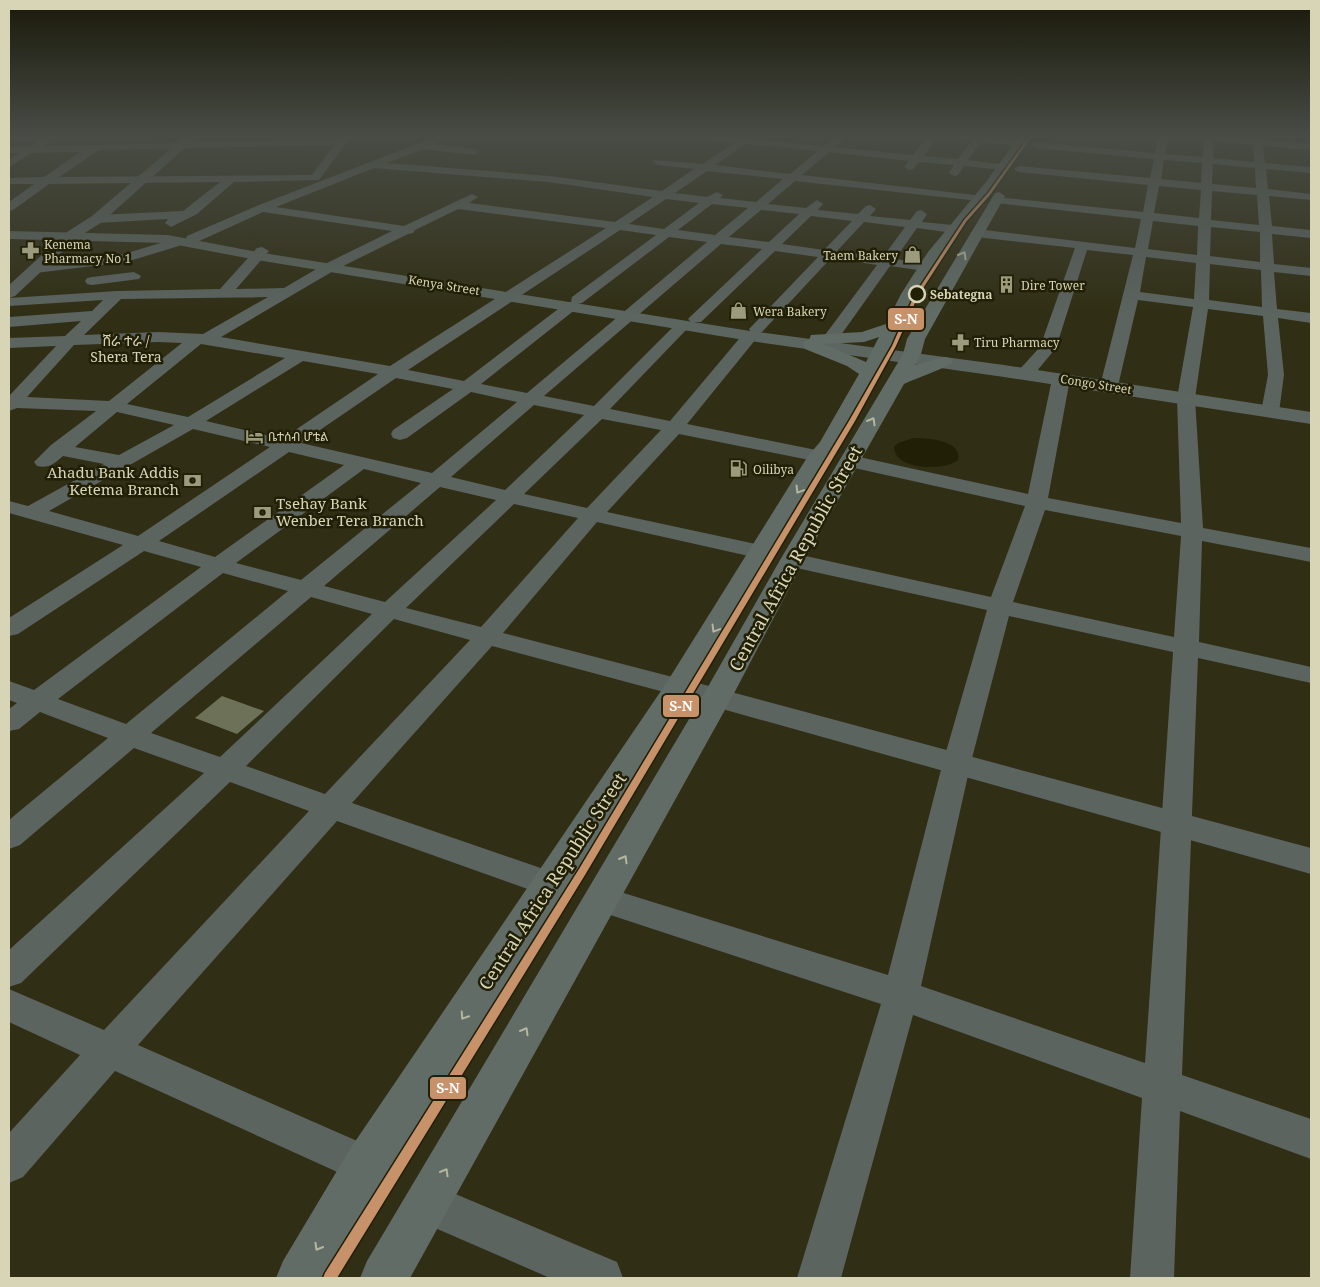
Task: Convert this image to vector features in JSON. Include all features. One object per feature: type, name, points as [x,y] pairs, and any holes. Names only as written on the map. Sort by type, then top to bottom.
[{"type":"main road","name":"Central Africa Republic Street","points":[[300,1278],[366,1165],[679,687],[820,456],[829,445],[877,359],[909,294],[940,243],[982,195]]},
{"type":"main road","name":"Central Africa Republic Street","points":[[384,1278],[716,698],[792,560],[912,351],[976,233],[1000,195]]},
{"type":"main road","name":"Kenya Street","points":[[9,235],[169,236],[260,254],[514,293],[754,333],[819,341],[877,359]]},
{"type":"main road","points":[[169,236],[192,239],[260,254]]},
{"type":"main road","points":[[819,341],[864,337],[893,327]]},
{"type":"main road","points":[[819,341],[854,362],[877,359]]},
{"type":"main road","name":"Congo Street","points":[[877,359],[912,351],[939,362],[1109,386],[1311,419]]},
{"type":"main road","points":[[895,381],[939,362]]},
{"type":"street","points":[[9,207],[26,195]]},
{"type":"street","points":[[105,196],[122,195]]},
{"type":"street","points":[[11,294],[34,269],[72,235],[97,219],[123,195]]},
{"type":"street","points":[[34,269],[126,258],[169,236],[186,215],[214,195]]},
{"type":"street","points":[[192,239],[297,195]]},
{"type":"street","points":[[123,462],[51,455],[111,406],[202,339],[334,265],[409,230],[475,195]]},
{"type":"street","points":[[598,199],[604,195]]},
{"type":"street","points":[[9,629],[288,446],[393,372],[664,195]]},
{"type":"street","points":[[665,195],[952,229]]},
{"type":"street","points":[[400,434],[467,386],[717,195]]},
{"type":"street","points":[[9,837],[307,589],[772,195]]},
{"type":"street","points":[[9,972],[225,770],[502,506],[510,496],[689,322],[774,247],[826,195]]},
{"type":"street","points":[[9,1163],[108,1051],[488,635],[592,515],[674,428],[754,333],[884,195]]},
{"type":"street","points":[[819,341],[936,195]]},
{"type":"street","points":[[955,195],[980,198]]},
{"type":"street","points":[[1109,386],[1132,295],[1152,195]]},
{"type":"street","points":[[1152,1278],[1164,1087],[1175,823],[1192,532],[1186,398],[1201,304],[1202,260],[1208,195]]},
{"type":"street","points":[[1261,195],[1266,230],[1268,287],[1272,313],[1276,375],[1270,412]]},
{"type":"street","points":[[1292,195],[1311,197]]},
{"type":"street","points":[[9,198],[41,197]]},
{"type":"street","points":[[996,200],[1043,200],[1093,206],[1148,217],[1311,234]]},
{"type":"street","points":[[458,204],[925,267]]},
{"type":"street","points":[[263,208],[409,230]]},
{"type":"street","points":[[569,219],[584,209]]},
{"type":"street","points":[[97,219],[186,215]]},
{"type":"street","points":[[976,233],[1311,272]]},
{"type":"street","points":[[1025,374],[1048,348],[1082,246]]},
{"type":"street","points":[[224,293],[260,254]]},
{"type":"street","points":[[80,282],[134,276]]},
{"type":"street","points":[[11,294],[34,286]]},
{"type":"street","points":[[11,294],[117,295],[287,292]]},
{"type":"street","points":[[10,403],[71,339],[117,295]]},
{"type":"street","points":[[1132,295],[1311,318]]},
{"type":"street","points":[[9,322],[95,316]]},
{"type":"street","points":[[9,343],[71,339],[158,337],[202,339],[467,386],[820,456]]},
{"type":"street","points":[[20,510],[123,462],[300,356]]},
{"type":"street","points":[[819,1278],[901,995],[957,762],[982,679],[1000,605],[1037,502],[1061,379]]},
{"type":"street","points":[[10,403],[111,406],[762,552]]},
{"type":"street","points":[[850,461],[1037,502],[1311,555]]},
{"type":"street","points":[[9,722],[220,564],[361,462]]},
{"type":"street","points":[[20,510],[307,589],[488,635],[957,762],[1311,861]]},
{"type":"street","points":[[792,560],[1311,675]]},
{"type":"street","points":[[9,690],[129,736],[550,884]]},
{"type":"street","points":[[601,899],[901,995],[1311,1139]]},
{"type":"street","points":[[9,1005],[366,1165]]},
{"type":"street","points":[[427,1203],[601,1278]]},
{"type":"shaded area","points":[[914,438],[935,440],[949,444],[958,453],[958,460],[951,464],[932,467],[911,465],[902,461],[896,455],[894,447],[898,443]]},
{"type":"building","points":[[222,696],[264,711],[237,734],[195,718]]},
{"type":"transit line","name":"S-N","points":[[330,1278],[582,872],[852,421],[894,346],[916,296],[965,221],[988,195]]},
{"type":"place","name":"Kenema Pharmacy No 1","points":[[30,251]]},
{"type":"place","name":"Taem Bakery","points":[[912,255]]},
{"type":"place","name":"Dire Tower","points":[[1007,285]]},
{"type":"place","name":"Sebategna","points":[[917,294]]},
{"type":"place","name":"Wera Bakery","points":[[739,311]]},
{"type":"place","name":"Tiru Pharmacy","points":[[960,342]]},
{"type":"place","name":"ቤተሰብ ሆቴል","points":[[254,436]]},
{"type":"place","name":"Oilibya","points":[[739,469]]},
{"type":"place","name":"Ahadu Bank Addis Ketema Branch","points":[[193,481]]},
{"type":"place","name":"Tsehay Bank Wenber Tera Branch","points":[[262,512]]},
{"type":"district","name":"ሸራ ተራ / Shera Tera","points":[[126,348]]}]
